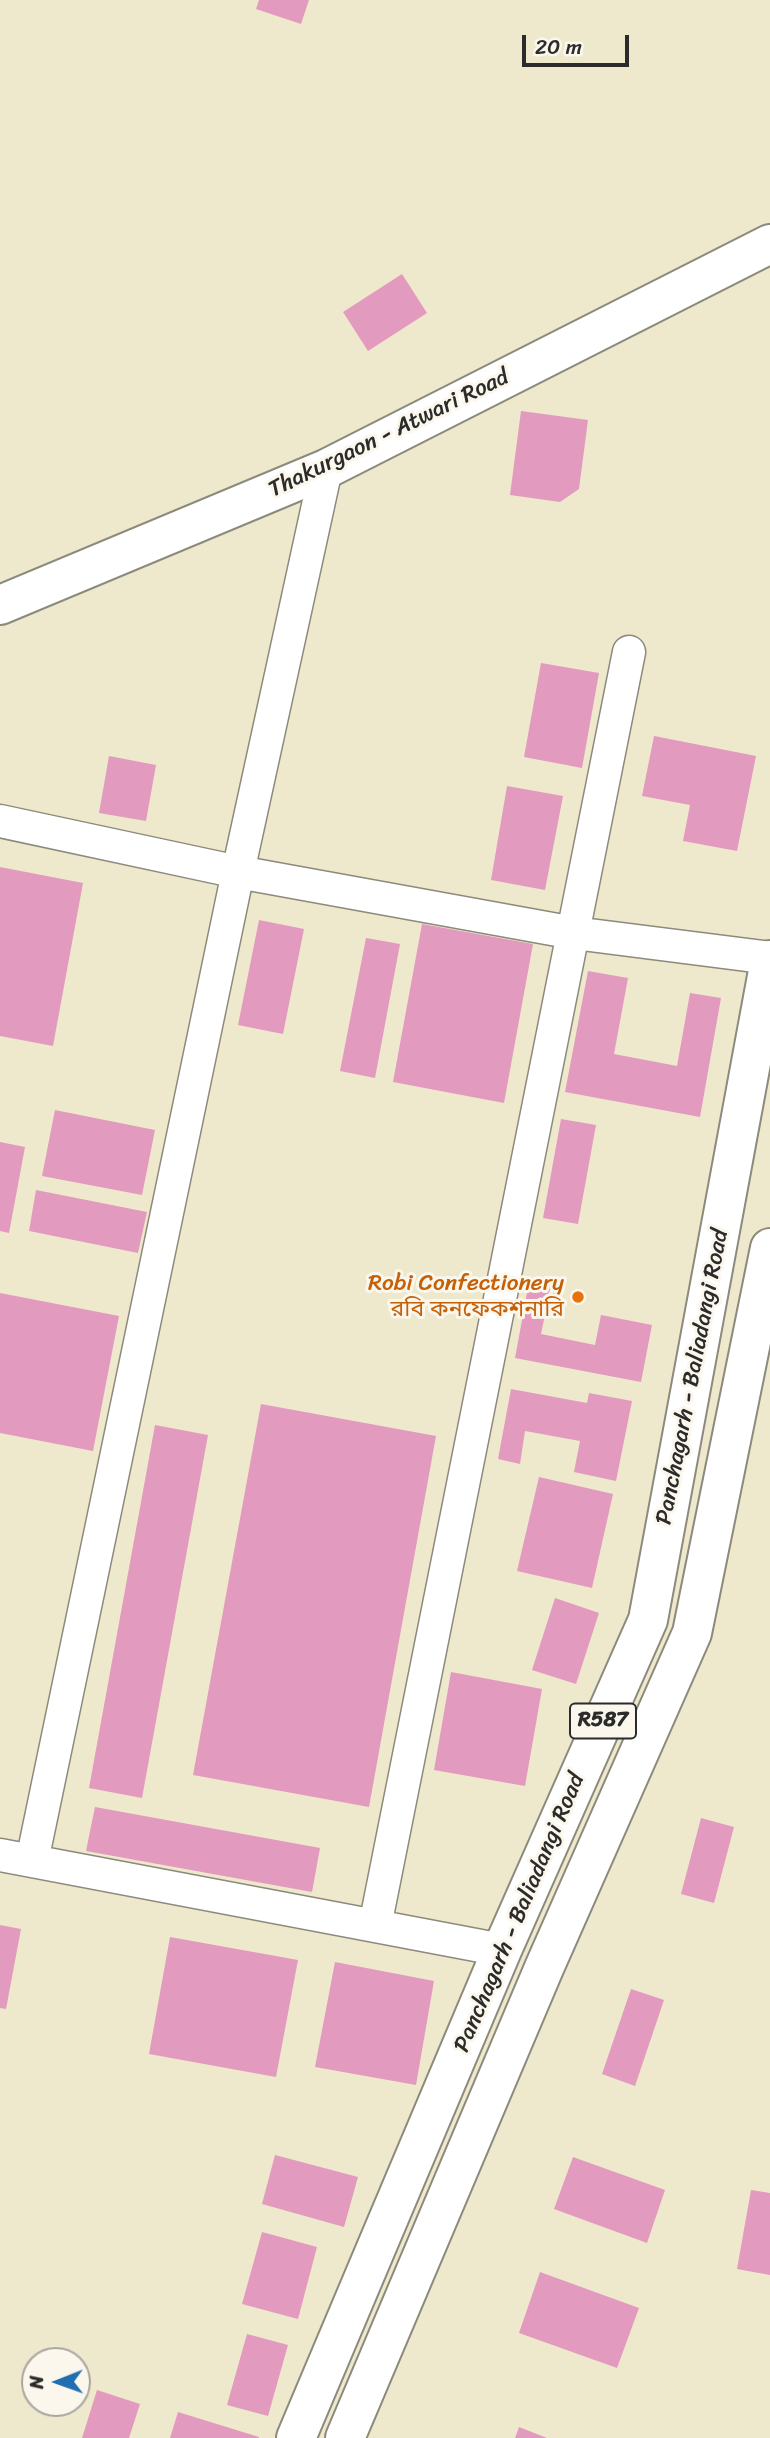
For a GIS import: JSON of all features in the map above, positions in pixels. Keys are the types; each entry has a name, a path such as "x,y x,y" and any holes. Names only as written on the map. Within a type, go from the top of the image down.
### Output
{"main road":[{"name":"Thakurgaon - Atwari Road","path":"0,605 326,469 770,244"},
{"name":"Panchagarh - Baliadangi Road","path":"296,2438 502,1950 648,1620 770,959"},
{"name":"Panchagarh - Baliadangi Road","path":"345,2438 544,1968 692,1633 770,1248"}],"street":[{"path":"32,1861 238,872 326,469"},
{"path":"374,1926 575,933 629,652"},
{"path":"0,821 238,872 575,933 770,959"},
{"path":"0,1854 502,1950"}],"building":[{"path":"259,0 309,0 301,24 256,9"},
{"path":"402,274 427,313 368,351 343,312"},
{"path":"521,411 588,420 579,489 560,502 510,495"},
{"path":"541,663 599,673 582,768 524,757"},
{"path":"654,736 756,756 737,851 683,841 690,805 642,796"},
{"path":"109,756 156,765 146,821 99,813"},
{"path":"507,786 563,796 545,890 491,880"},
{"path":"0,867 83,883 53,1046 0,1036"},
{"path":"259,920 304,929 283,1034 238,1025"},
{"path":"422,924 533,944 504,1103 393,1082"},
{"path":"366,938 400,944 375,1078 340,1071"},
{"path":"588,971 628,978 614,1054 677,1066 690,993 721,998 700,1117 565,1092"},
{"path":"55,1110 155,1130 142,1195 42,1176"},
{"path":"561,1119 596,1125 578,1224 543,1218"},
{"path":"0,1142 25,1147 9,1233 0,1231"},
{"path":"36,1190 147,1212 138,1253 29,1231"},
{"path":"529,1282 551,1286 541,1334 595,1345 601,1315 652,1325 641,1382 515,1358"},
{"path":"0,1293 119,1316 93,1451 0,1433"},
{"path":"511,1389 587,1403 589,1393 632,1401 616,1481 574,1472 580,1441 525,1431 520,1464 498,1459"},
{"path":"261,1404 436,1436 369,1807 193,1775"},
{"path":"155,1425 208,1435 142,1798 89,1788"},
{"path":"539,1477 613,1494 592,1588 517,1571"},
{"path":"555,1598 599,1613 576,1684 532,1670"},
{"path":"451,1672 542,1689 525,1786 434,1770"},
{"path":"95,1807 320,1848 312,1892 86,1851"},
{"path":"701,1818 734,1827 714,1903 681,1894"},
{"path":"0,1925 21,1929 6,2009 0,2008"},
{"path":"170,1937 298,1960 276,2077 149,2054"},
{"path":"335,1962 434,1981 416,2085 315,2067"},
{"path":"631,1989 664,2000 635,2086 602,2074"},
{"path":"275,2155 358,2177 344,2227 262,2204"},
{"path":"573,2157 665,2190 647,2243 554,2209"},
{"path":"751,2190 770,2193 770,2275 737,2269"},
{"path":"262,2232 317,2247 298,2319 242,2304"},
{"path":"540,2272 639,2308 617,2368 519,2333"},
{"path":"247,2334 288,2345 268,2416 227,2405"},
{"path":"97,2390 140,2404 129,2438 82,2438 89,2417 91,2417"},
{"path":"178,2412 259,2437 259,2438 170,2438"},
{"path":"519,2427 547,2438 515,2438"}],"place":[{"name":"Robi Confectionery রবি কনফেকশনারি","path":"578,1297"}]}
